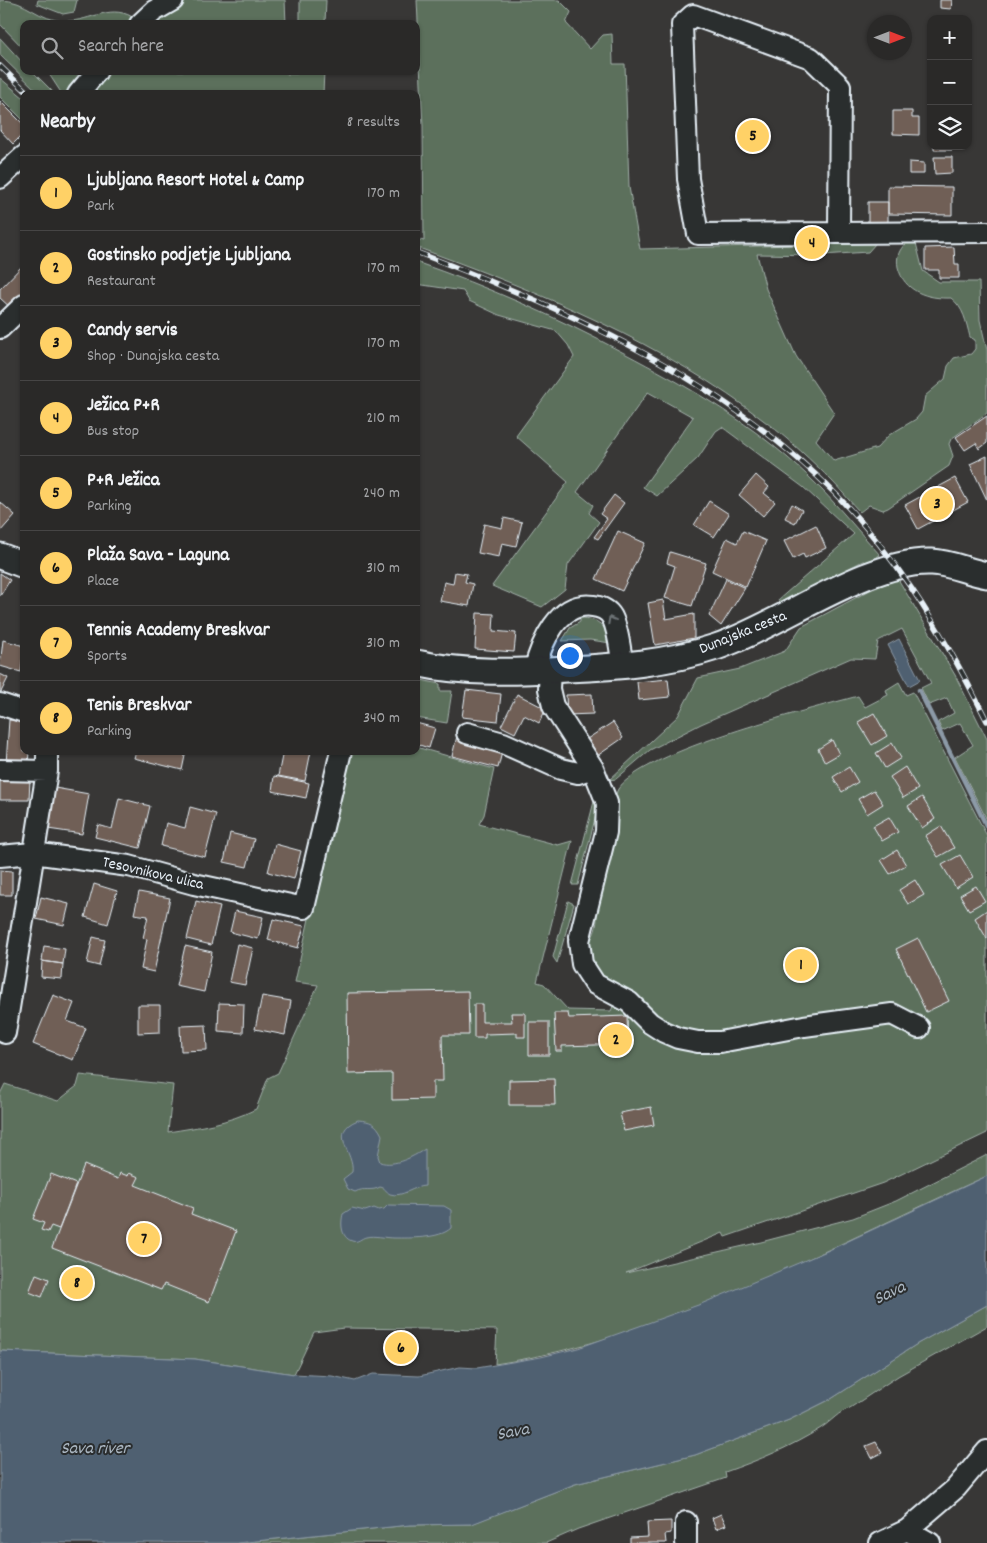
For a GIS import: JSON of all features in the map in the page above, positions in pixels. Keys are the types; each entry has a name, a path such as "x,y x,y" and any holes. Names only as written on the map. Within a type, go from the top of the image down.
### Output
{"main road":[{"path":"0,556 20,564"},
{"name":"Dunajska cesta","path":"420,664 469,670 542,671 623,666 661,661 715,647 763,627 846,586 896,567 932,562 978,574 987,590"}],"street":[{"path":"144,20 154,11 173,0"},
{"path":"839,231 840,86 811,58 693,15 682,26 688,179 698,234 839,231 869,234 987,232"},
{"path":"81,90 94,75"},
{"path":"0,178 20,160"},
{"path":"0,328 20,309"},
{"path":"623,666 611,616 603,608 585,605 574,607 560,618 540,648 542,671 549,682 553,706 593,768 604,791 608,816 578,949 582,964 589,976 603,990 630,1002 650,1023 664,1032 678,1038 698,1042 720,1042 804,1026 892,1014 919,1028"},
{"path":"0,704 20,711"},
{"path":"467,733 503,743 561,769 578,773 593,768"},
{"name":"Tesovnikova ulica","path":"0,856 33,853 130,866 194,884 304,908 340,755"},
{"path":"0,770 47,761 5,1033"},
{"path":"880,1543 907,1530 956,1488 987,1451"},
{"path":"686,1522 686,1543"},
{"path":"907,1530 930,1543"}],"green space":[{"path":"0,0 18,3 47,18 56,20 20,20 20,45 0,24"},
{"path":"38,0 77,0 74,12 63,14 37,4"},
{"path":"186,0 285,0 286,20 156,20"},
{"path":"300,0 326,0 325,20 300,20"},
{"path":"417,0 559,0 571,12 566,23 590,49 603,35 612,34 613,64 625,64 629,187 640,249 876,243 868,252 823,255 757,254 766,289 796,356 834,413 816,440 834,461 877,448 889,435 916,419 922,412 925,396 945,379 948,366 954,358 971,354 975,349 975,340 970,337 964,316 959,306 951,298 934,297 918,292 911,288 901,276 897,260 900,251 906,243 916,243 923,271 939,282 979,282 980,320 987,350 987,413 951,439 949,444 953,456 949,466 888,508 883,510 869,505 860,512 809,458 784,436 727,394 686,368 643,344 554,301 420,248 420,240 424,241 423,126 420,20 418,20"},
{"path":"110,12 128,15 137,20 75,20"},
{"path":"0,38 20,60 20,74 0,55"},
{"path":"21,75 36,75 51,90 36,90"},
{"path":"50,75 87,75 73,90 59,90"},
{"path":"101,75 324,75 323,90 90,90"},
{"path":"0,78 20,95 20,117 0,97"},
{"path":"420,264 496,292 548,315 647,365 713,403 775,447 806,474 880,555 867,562 863,561 780,603 778,600 854,534 803,487 722,427 716,431 698,458 657,496 643,487 693,417 648,392 577,492 593,505 589,513 599,522 568,565 565,589 542,607 492,586 568,482 516,436 574,357 568,345 556,331 499,315 469,301 463,291 420,285"},
{"path":"898,579 955,675 987,739 987,820 955,757 973,745 960,723 942,731 938,722 954,713 947,698 929,705 921,688 931,683 902,629 878,641 875,659 851,658 701,724 650,750 616,779 609,780 678,716 698,678 740,669 785,651 801,627 874,588"},
{"path":"580,618 587,618 601,624 607,632 611,643 590,640 562,641 570,628 580,622"},
{"path":"420,680 440,684 440,691 452,691 447,723 420,719"},
{"path":"899,682 906,695 913,692 987,836 987,1133 883,1183 725,1237 723,1233 626,1273 761,1242 853,1218 896,1201 987,1155 987,1176 808,1259 685,1312 622,1334 559,1351 495,1364 497,1330 344,1328 314,1332 294,1374 195,1359 0,1351 0,1094 5,1084 58,1101 77,1086 80,1075 173,1085 168,1132 224,1121 256,1109 268,1078 278,1073 318,985 295,982 345,755 420,755 420,748 494,769 484,815 479,824 558,845 572,841 537,982 544,984 568,1010 611,1011 617,997 593,965 587,943 595,930 596,904 618,815 616,795 618,789 634,774 660,760 693,746 767,721 858,696 865,707 888,695 886,690"},
{"path":"596,794 599,803 578,885 572,885"},
{"path":"568,901 574,904 557,963 553,957"},
{"path":"987,1305 987,1326 898,1376 842,1412 821,1428 798,1441 762,1458 725,1472 726,1478 578,1529 546,1543 237,1543 410,1525 471,1524 575,1484 695,1455 789,1420 831,1399 917,1344"}],"water":[{"path":"899,639 920,680 909,686 888,645"},
{"path":"358,1120 373,1123 382,1135 378,1156 380,1162 397,1162 425,1149 425,1186 394,1195 380,1187 355,1192 348,1189 343,1179 352,1172 352,1165 343,1137 344,1131 349,1125"},
{"name":"Sava river","path":"987,1176 987,1305 917,1344 831,1399 789,1420 695,1455 575,1484 472,1524 410,1525 237,1543 0,1543 0,1351 195,1359 294,1374 332,1376 355,1381 373,1374 419,1376 460,1367 477,1368 541,1357 578,1348 701,1304 827,1251"},
{"path":"388,1205 444,1206 451,1210 451,1228 440,1234 424,1237 394,1238 369,1236 358,1241 352,1241 345,1236 342,1225 343,1214 352,1208 365,1211 374,1208 379,1210 384,1209"}],"building":[{"path":"940,0 952,0 951,9 940,8"},
{"path":"0,101 20,121 20,137 13,144 0,130"},
{"path":"893,111 912,111 912,118 919,118 919,135 893,134"},
{"path":"934,157 952,157 952,173 935,174"},
{"path":"909,162 924,163 924,174 909,174"},
{"path":"888,186 952,187 952,215 888,214"},
{"path":"868,202 888,202 888,225 868,225"},
{"path":"954,247 955,264 959,264 959,278 939,278 939,270 925,270 925,248"},
{"path":"20,268 20,303 13,310 0,298 0,289"},
{"path":"987,416 987,443 979,449 976,443 965,450 956,437"},
{"path":"987,456 987,500 970,464"},
{"path":"756,475 769,487 764,493 775,502 763,516 739,495"},
{"path":"955,478 968,502 918,529 905,505"},
{"path":"614,495 624,503 598,539 594,537 607,519 600,514"},
{"path":"709,501 729,514 714,537 694,525"},
{"path":"0,502 15,515 0,532"},
{"path":"792,504 802,510 795,523 785,518"},
{"path":"504,518 522,522 516,546 502,543 499,557 478,553 484,524 502,528"},
{"path":"816,525 826,548 805,558 803,554 793,559 784,541"},
{"path":"618,531 645,543 622,591 596,579"},
{"path":"743,531 766,541 746,587 712,571 727,538 737,543"},
{"path":"670,552 706,563 692,606 665,598 675,566 667,563"},
{"path":"455,572 467,574 465,582 473,584 469,606 440,601 444,582 453,584"},
{"path":"0,573 10,580 0,596"},
{"path":"726,579 745,588 721,626 709,616"},
{"path":"663,600 666,619 694,614 694,638 655,645 648,603"},
{"path":"477,613 494,614 493,631 516,633 514,652 475,649"},
{"path":"3,640 20,645 20,672 0,666"},
{"path":"0,674 8,678 1,692 0,691"},
{"path":"668,679 670,697 639,700 637,682"},
{"path":"466,690 501,694 498,721 462,717"},
{"path":"517,694 546,709 539,723 524,715 515,733 501,726"},
{"path":"592,694 593,714 567,715 566,695"},
{"path":"874,713 887,736 872,745 858,722"},
{"path":"9,720 20,721 20,755 29,755 28,766 6,764"},
{"path":"613,722 623,738 597,756 587,739"},
{"path":"420,724 435,728 429,748 420,745"},
{"path":"457,736 503,748 498,768 452,756"},
{"path":"832,740 839,754 825,762 818,749"},
{"path":"892,743 901,758 885,768 876,753"},
{"path":"135,755 185,755 182,770 134,758"},
{"path":"282,755 310,755 305,781 278,776"},
{"path":"849,767 858,782 842,792 833,777"},
{"path":"905,767 918,789 903,798 890,777"},
{"path":"274,776 309,783 306,798 272,791"},
{"path":"0,778 30,779 29,800 0,800"},
{"path":"55,788 89,794 82,834 48,829"},
{"path":"874,790 883,804 867,814 858,799"},
{"path":"922,797 935,819 922,828 908,806"},
{"path":"119,798 150,806 140,848 95,837 98,825 112,829"},
{"path":"190,807 216,814 205,857 161,846 166,823 185,828"},
{"path":"889,817 898,832 882,841 873,826"},
{"path":"941,826 954,848 938,857 925,836"},
{"path":"230,833 254,839 247,867 224,862"},
{"path":"275,844 301,851 294,879 268,872"},
{"path":"897,850 906,865 890,874 881,860"},
{"path":"960,855 973,877 956,888 942,865"},
{"path":"0,870 12,871 12,895 0,895"},
{"path":"915,880 924,895 908,904 899,890"},
{"path":"94,884 117,891 108,924 85,917"},
{"path":"976,886 985,901 969,910 960,895"},
{"path":"139,892 170,898 154,972 141,969 147,939 143,938 148,916 134,914"},
{"path":"41,897 69,904 64,925 36,919"},
{"path":"196,901 220,907 211,945 187,939"},
{"path":"987,910 987,939 975,918"},
{"path":"235,911 263,917 258,939 230,932"},
{"path":"273,919 304,926 298,948 268,940"},
{"path":"93,937 105,940 99,966 87,963"},
{"path":"918,938 949,1001 926,1012 896,949"},
{"path":"237,944 253,948 245,985 229,982"},
{"path":"44,946 65,949 63,964 42,961"},
{"path":"185,946 212,952 204,992 176,986"},
{"path":"42,961 63,964 62,979 41,977"},
{"path":"468,991 469,1035 442,1035 443,1081 433,1081 433,1099 392,1100 392,1073 348,1074 347,993"},
{"path":"53,995 74,1003 67,1021 86,1028 73,1060 33,1044"},
{"path":"262,996 291,1001 285,1035 255,1029"},
{"path":"219,1003 244,1004 243,1033 218,1031"},
{"path":"474,1004 482,1004 482,1022 512,1022 511,1013 525,1013 525,1037 517,1037 517,1033 485,1034 485,1038 474,1038"},
{"path":"138,1005 160,1005 160,1032 138,1033"},
{"path":"554,1013 568,1013 569,1018 627,1016 628,1044 562,1046 562,1051 556,1051"},
{"path":"529,1022 549,1022 549,1055 529,1055"},
{"path":"206,1025 207,1050 181,1051 180,1026"},
{"path":"554,1079 555,1105 509,1105 509,1080"},
{"path":"651,1107 654,1125 624,1131 620,1113"},
{"path":"84,1165 118,1179 120,1173 128,1176 129,1173 139,1177 135,1185 193,1208 191,1214 236,1231 209,1302 164,1284 161,1290 52,1248"},
{"path":"51,1174 76,1184 59,1229 51,1226 48,1232 41,1230 44,1223 33,1219"},
{"path":"36,1274 49,1279 42,1297 29,1292"},
{"path":"876,1442 882,1453 872,1458 866,1446"},
{"path":"721,1514 726,1525 716,1529 712,1518"},
{"path":"671,1521 671,1533 665,1534 666,1543 630,1543 630,1538 648,1537 647,1522"}],"waterway":[{"path":"919,690 987,827"}],"railway":[{"path":"0,66 25,90"},
{"path":"420,254 523,295 627,344 677,372 725,403 771,437 815,474 842,500 890,559 933,622 987,721"}],"place":[{"name":"P+R Ježica","path":"753,136"},
{"name":"Ježica P+R","path":"812,243"},
{"name":"Candy servis","path":"937,504"},
{"name":"Ljubljana Resort Hotel & Camp","path":"801,965"},
{"name":"Gostinsko podjetje Ljubljana","path":"616,1040"},
{"name":"Tennis Academy Breskvar","path":"144,1239"},
{"name":"Tenis Breskvar","path":"77,1283"},
{"name":"Plaža Sava - Laguna","path":"401,1348"}],"water label":[{"name":"Sava","path":"890,1294"},
{"name":"Sava","path":"513,1433"}]}
